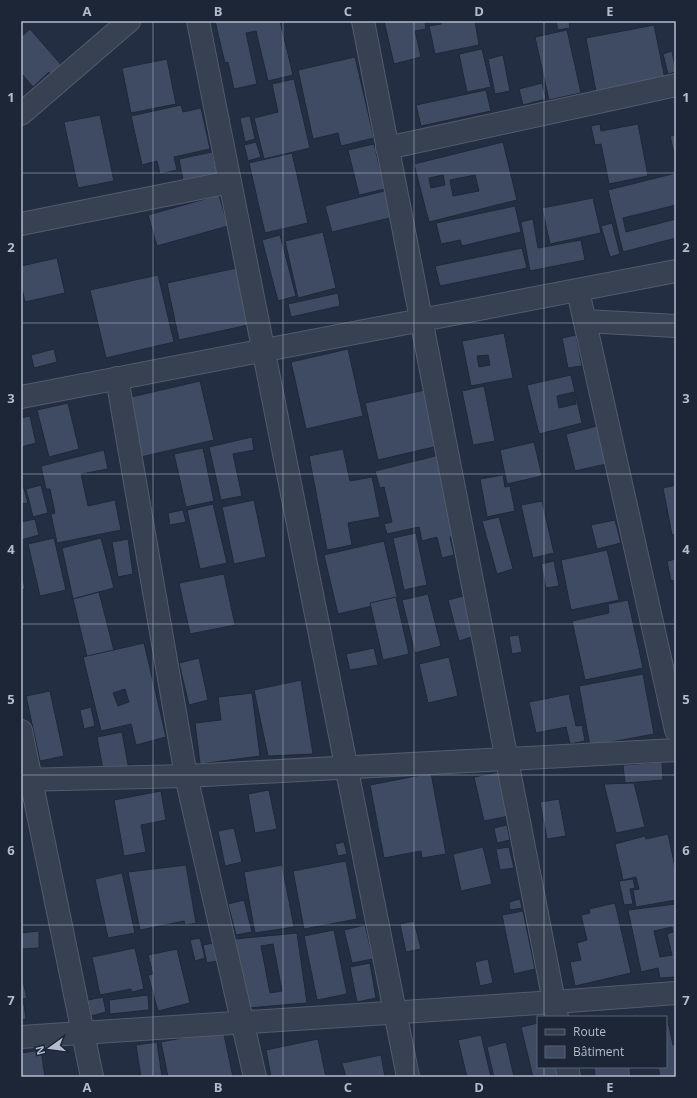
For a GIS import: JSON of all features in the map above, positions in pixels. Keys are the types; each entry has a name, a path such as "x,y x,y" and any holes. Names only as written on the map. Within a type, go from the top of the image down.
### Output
{"street":[{"path":"21,114 129,21"},
{"path":"198,21 408,1077"},
{"path":"363,21 556,1010"},
{"path":"387,148 676,85"},
{"path":"21,224 230,182"},
{"path":"21,397 676,271"},
{"path":"578,291 676,730"},
{"path":"585,321 676,326"},
{"path":"117,378 186,776 244,1022 255,1077"},
{"path":"21,730 26,779 92,1077"},
{"path":"26,779 186,776 346,766 676,750"},
{"path":"21,1037 395,1013 556,1010 676,993"}],"building":[{"path":"215,21 280,21 293,75 268,81 256,31 246,33 257,84 234,89 228,62 225,63"},
{"path":"384,21 435,21 425,23 426,29 415,31 421,57 394,64"},
{"path":"441,21 475,21 479,45 435,54 429,26 441,24"},
{"path":"556,21 569,21 570,28 558,30"},
{"path":"654,25 666,84 597,97 586,38"},
{"path":"30,29 63,67 53,76 49,72 33,87 21,73 21,37"},
{"path":"567,30 581,93 549,100 535,37"},
{"path":"482,49 491,87 467,92 459,54"},
{"path":"672,51 676,72 668,74 663,54"},
{"path":"503,55 510,91 495,94 488,59"},
{"path":"355,57 374,138 341,146 338,133 313,139 298,70"},
{"path":"167,59 176,104 131,113 122,68"},
{"path":"294,79 310,148 264,159 254,118 278,112 272,84"},
{"path":"542,83 546,99 523,105 519,89"},
{"path":"486,90 491,111 421,126 416,105"},
{"path":"181,105 183,112 201,108 210,149 174,157 177,170 160,174 157,161 142,165 131,116"},
{"path":"100,115 114,181 78,188 64,122"},
{"path":"250,116 255,139 245,142 240,118"},
{"path":"600,124 601,131 638,124 648,176 609,184 601,144 595,145 591,126"},
{"path":"676,135 676,162 670,136"},
{"path":"256,142 261,157 248,161 244,145"},
{"path":"503,142 517,200 429,222 414,164","holes":["443,175 445,185 431,188 429,178","475,175 479,191 453,196 450,180"]},
{"path":"374,144 385,189 359,195 348,150"},
{"path":"212,152 217,173 183,180 179,159"},
{"path":"292,153 308,223 265,233 249,163"},
{"path":"676,173 676,205 623,218 626,232 676,219 676,238 623,252 608,190"},
{"path":"388,190 394,217 332,232 325,206"},
{"path":"219,195 228,226 157,246 148,215"},
{"path":"593,198 601,233 550,244 542,208"},
{"path":"515,206 521,232 462,246 460,240 441,244 436,223"},
{"path":"533,219 538,248 581,240 585,260 530,271 521,222"},
{"path":"612,223 620,254 610,257 601,226"},
{"path":"323,232 336,288 298,298 285,241"},
{"path":"280,235 296,296 278,301 262,240"},
{"path":"522,248 527,268 440,286 435,266"},
{"path":"57,258 65,293 25,302 21,284 21,266"},
{"path":"241,267 253,324 179,340 167,283"},
{"path":"158,275 174,342 106,358 90,290"},
{"path":"338,293 340,306 291,317 288,304"},
{"path":"504,333 513,378 471,386 462,341","holes":["488,355 490,365 479,367 477,356"]},
{"path":"576,335 582,366 568,368 562,338"},
{"path":"54,349 57,362 34,368 31,355"},
{"path":"348,349 363,416 306,429 291,362"},
{"path":"571,375 582,423 539,434 527,385","holes":["574,392 576,404 559,408 557,396"]},
{"path":"200,381 214,440 141,457 127,398"},
{"path":"484,386 495,441 473,445 462,391"},
{"path":"425,390 438,446 378,460 365,403"},
{"path":"68,403 79,449 49,457 37,410"},
{"path":"30,416 36,443 21,447 21,418"},
{"path":"597,426 606,464 575,471 566,434"},
{"path":"252,437 254,450 233,454 242,496 221,500 209,447"},
{"path":"534,442 542,476 507,484 500,450"},
{"path":"203,448 214,501 186,507 174,454"},
{"path":"343,449 350,481 372,477 380,517 348,523 352,545 327,550 309,456"},
{"path":"104,450 108,469 81,474 88,506 115,500 121,530 57,543 51,514 55,513 50,489 46,489 41,466"},
{"path":"443,454 461,534 450,537 454,555 442,558 437,537 422,541 419,527 387,534 384,524 392,522 384,487 380,488 375,471"},
{"path":"503,475 505,487 510,486 515,511 487,517 480,479"},
{"path":"21,485 23,485 28,503 21,504"},
{"path":"41,485 48,513 33,517 26,489"},
{"path":"676,485 676,534 672,535 663,488"},
{"path":"254,500 266,557 234,564 222,507"},
{"path":"542,501 554,553 533,558 521,505"},
{"path":"213,504 227,563 200,569 187,510"},
{"path":"183,510 186,522 170,525 168,513"},
{"path":"499,517 513,569 497,574 482,521"},
{"path":"35,519 39,535 21,540 21,522"},
{"path":"615,520 621,543 597,549 591,525"},
{"path":"416,533 427,585 404,590 393,538"},
{"path":"54,538 66,590 40,596 28,544"},
{"path":"101,538 114,588 73,599 62,548"},
{"path":"128,539 133,574 118,577 112,542"},
{"path":"384,541 398,600 338,614 324,555"},
{"path":"607,550 619,600 571,610 561,560"},
{"path":"676,559 676,580 671,581 667,561"},
{"path":"554,561 559,586 546,588 541,564"},
{"path":"21,569 25,589 21,590"},
{"path":"224,574 235,625 190,634 179,583"},
{"path":"99,592 115,655 88,661 73,599"},
{"path":"428,594 441,646 415,653 402,600"},
{"path":"467,595 478,635 459,641 448,600"},
{"path":"396,597 409,654 383,660 370,603"},
{"path":"628,600 643,668 585,680 572,621 609,613 608,604"},
{"path":"519,635 522,652 512,654 509,636"},
{"path":"144,643 166,737 136,745 131,724 101,731 83,657","holes":["125,689 129,702 118,706 113,693"]},
{"path":"374,648 378,665 350,670 346,654"},
{"path":"449,657 458,696 428,703 419,664"},
{"path":"199,658 208,700 189,705 179,663"},
{"path":"643,674 654,734 590,746 579,686"},
{"path":"301,680 313,754 268,756 254,690"},
{"path":"50,691 64,756 40,761 26,696"},
{"path":"252,693 260,756 200,764 195,723 221,720 218,697"},
{"path":"569,694 576,726 582,725 585,741 570,744 566,727 536,733 529,702"},
{"path":"91,707 95,726 84,729 80,710"},
{"path":"122,732 129,770 104,775 97,737"},
{"path":"662,762 663,780 625,783 623,765"},
{"path":"499,772 509,816 484,821 474,777"},
{"path":"431,773 446,854 422,858 421,851 384,858 370,785"},
{"path":"634,783 645,827 616,833 604,784"},
{"path":"269,790 277,829 255,833 248,794"},
{"path":"161,791 166,820 141,825 146,852 124,856 114,800"},
{"path":"559,799 566,836 547,839 540,802"},
{"path":"507,825 510,840 497,843 494,828"},
{"path":"234,828 242,862 225,866 218,831"},
{"path":"668,834 676,872 676,900 636,907 633,890 639,889 636,877 623,880 615,844 645,836 646,839"},
{"path":"344,842 347,854 338,856 335,844"},
{"path":"483,847 492,884 461,891 453,854"},
{"path":"509,847 514,868 500,870 496,849"},
{"path":"346,861 357,919 304,929 293,871"},
{"path":"186,865 196,923 185,925 184,921 140,930 128,872"},
{"path":"282,865 294,927 255,933 244,872"},
{"path":"122,873 135,933 108,938 95,879"},
{"path":"633,879 635,888 630,889 633,904 624,905 619,881"},
{"path":"520,899 522,908 510,910 509,902"},
{"path":"244,900 252,932 236,935 228,904"},
{"path":"615,903 631,973 575,986 570,962 581,960 577,943 587,940 581,915 590,913 589,909"},
{"path":"676,904 676,977 660,978 658,968 641,972 628,910","holes":["672,927 673,932 667,934 672,955 660,957 654,931"]},
{"path":"523,911 535,969 514,974 502,915"},
{"path":"414,921 421,949 406,952 400,924"},
{"path":"365,925 373,959 352,963 344,930"},
{"path":"334,930 347,994 317,1000 304,936"},
{"path":"39,931 39,948 21,949 21,933"},
{"path":"297,933 307,1003 248,1008 235,939","holes":["273,944 282,991 270,993 261,946"]},
{"path":"200,938 205,958 195,961 190,940"},
{"path":"213,943 217,961 207,963 203,945"},
{"path":"135,948 144,989 132,992 131,989 100,995 92,957"},
{"path":"177,949 190,1003 158,1011 148,975 153,974 148,955"},
{"path":"488,959 493,983 480,986 475,962"},
{"path":"370,963 376,998 357,1002 350,967"},
{"path":"21,973 27,998 21,999"},
{"path":"148,995 149,1010 110,1014 109,1000"},
{"path":"103,997 106,1012 91,1016 88,1000"},
{"path":"21,1004 24,1004 26,1019 21,1020"},
{"path":"667,1017 673,1045 676,1045 676,1077 660,1077 658,1068 667,1068"},
{"path":"537,1023 537,1068 557,1068 560,1077 533,1077 521,1027"},
{"path":"223,1030 233,1077 168,1077 161,1042"},
{"path":"481,1035 491,1077 467,1077 458,1040"},
{"path":"318,1039 326,1077 271,1077 266,1050"},
{"path":"157,1042 162,1077 141,1077 136,1045"},
{"path":"506,1042 514,1077 494,1077 487,1047"},
{"path":"41,1050 45,1077 21,1077 21,1053"},
{"path":"381,1055 385,1077 346,1077 342,1063"},
{"path":"594,1068 630,1068 631,1077 595,1077"}]}
